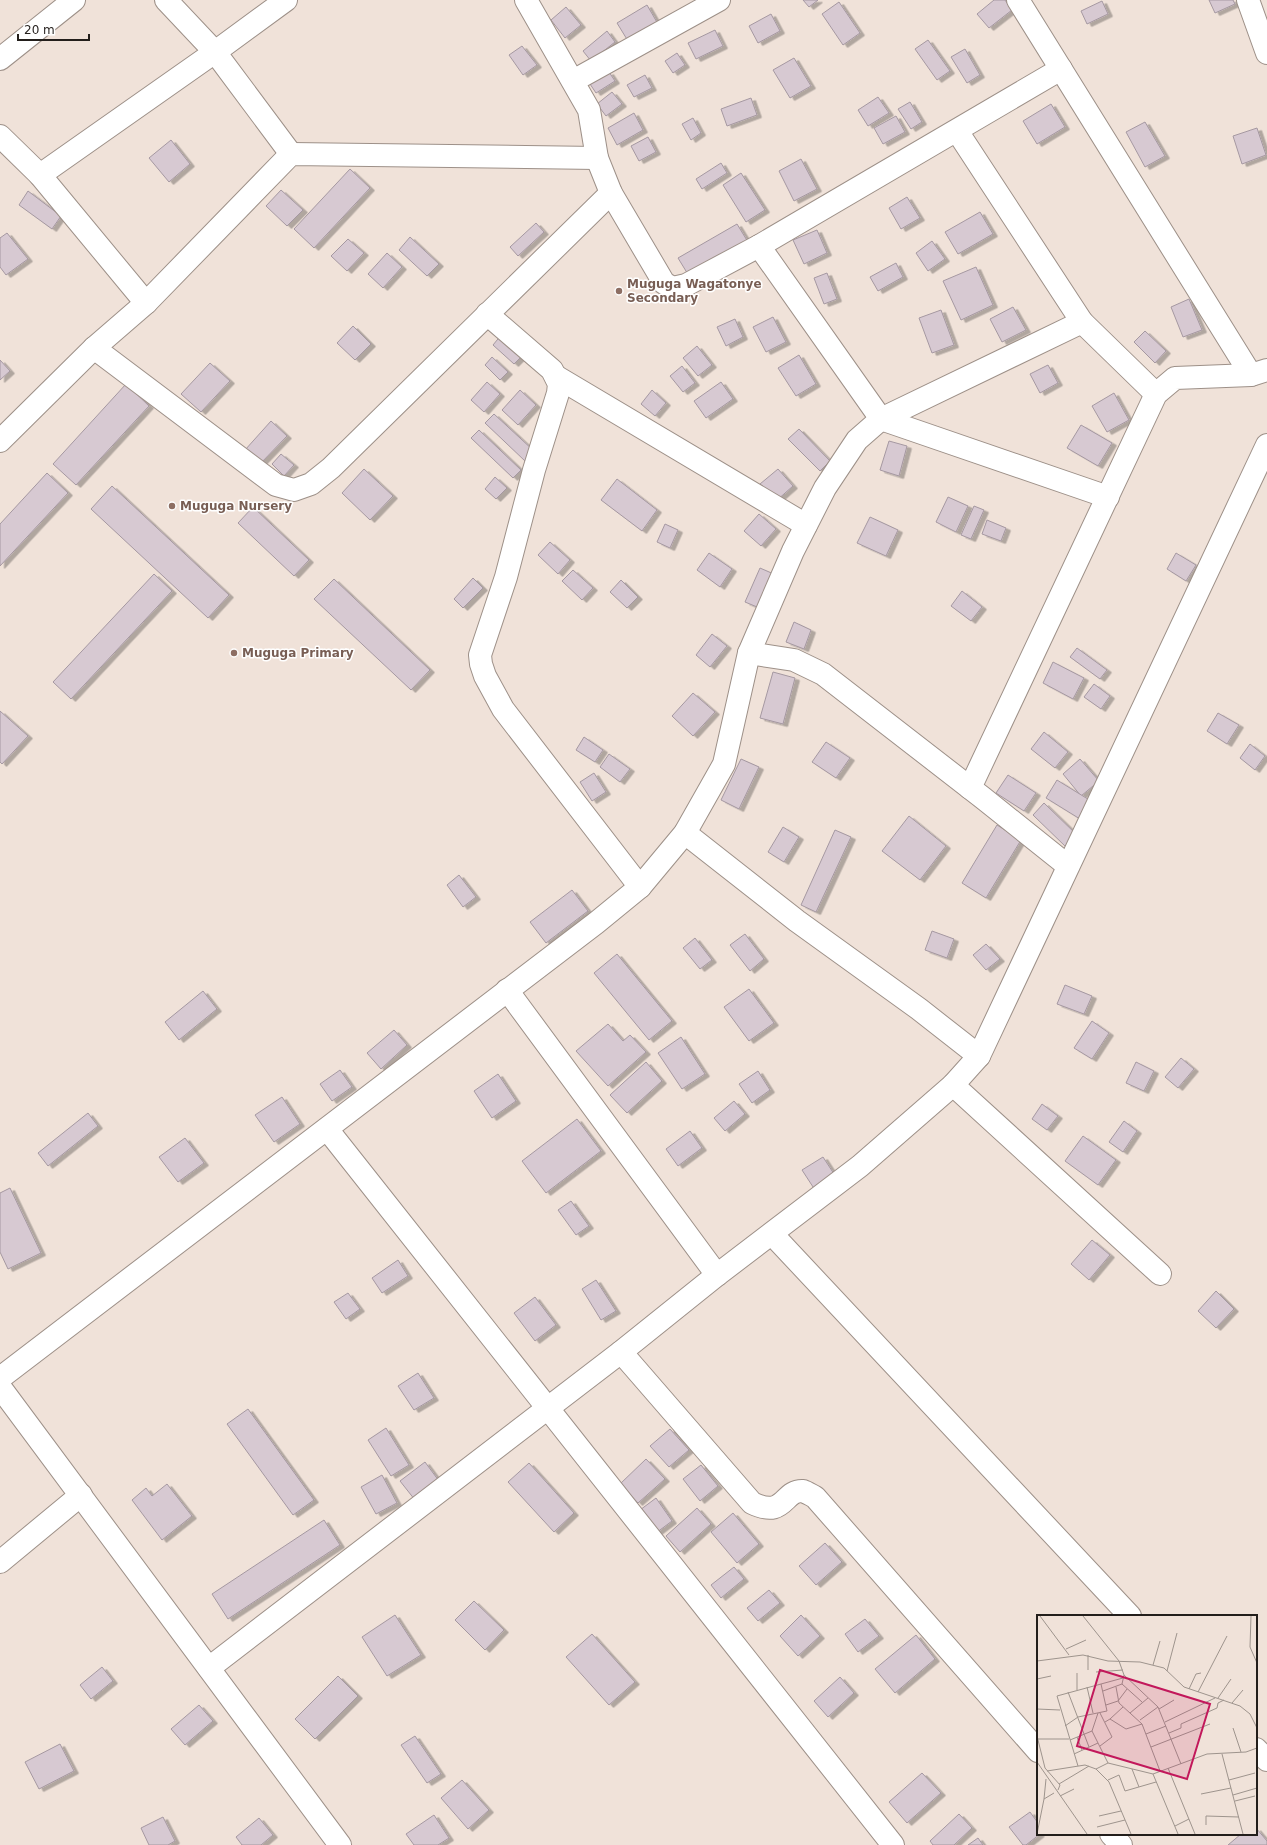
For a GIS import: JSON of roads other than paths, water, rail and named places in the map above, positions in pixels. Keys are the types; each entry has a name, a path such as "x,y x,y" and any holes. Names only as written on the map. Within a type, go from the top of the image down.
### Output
{"street":[{"path":"0,59 74,0"},
{"path":"166,0 216,52 291,154"},
{"path":"40,175 216,52 286,0"},
{"path":"526,0 589,110 597,158 611,193 664,283 673,288 686,285 759,246 1061,69"},
{"path":"573,81 719,0"},
{"path":"970,788 1156,394 1175,378 1259,372 1061,69 1018,0"},
{"path":"1248,0 1267,53"},
{"path":"957,131 1082,322 1156,394"},
{"path":"0,136 40,175 146,303"},
{"path":"0,441 94,348 146,303 291,154 597,158"},
{"path":"94,348 276,485 294,490 311,484 331,468 611,193"},
{"path":"759,246 881,419 1108,496"},
{"path":"487,314 552,370 557,377 559,384 558,393 534,470 506,577 480,654 481,664 503,709 640,887"},
{"path":"0,1378 596,923 640,887 685,833 724,764 749,653 806,525 825,488 857,440 881,419 1082,322"},
{"path":"557,377 806,525"},
{"path":"209,1668 621,1352 717,1275 860,1166 953,1085 979,1056 1267,445"},
{"path":"749,653 794,660 823,674 1068,866"},
{"path":"685,833 798,921 919,1009 979,1056"},
{"path":"508,990 717,1275"},
{"path":"953,1085 1160,1274"},
{"path":"327,1129 892,1845"},
{"path":"772,1234 1129,1615"},
{"path":"621,1352 752,1502 764,1509 776,1507 795,1493 803,1491 815,1496 1037,1750"},
{"path":"0,1387 340,1845"},
{"path":"0,1562 81,1495"},
{"path":"1257,1750 1267,1760"},
{"path":"1113,1835 1121,1845"}],"place":[{"name":"Muguga Wagatonye Secondary","path":"619,291"},
{"name":"Muguga Nursery","path":"172,506"},
{"name":"Muguga Primary","path":"234,653"}]}
